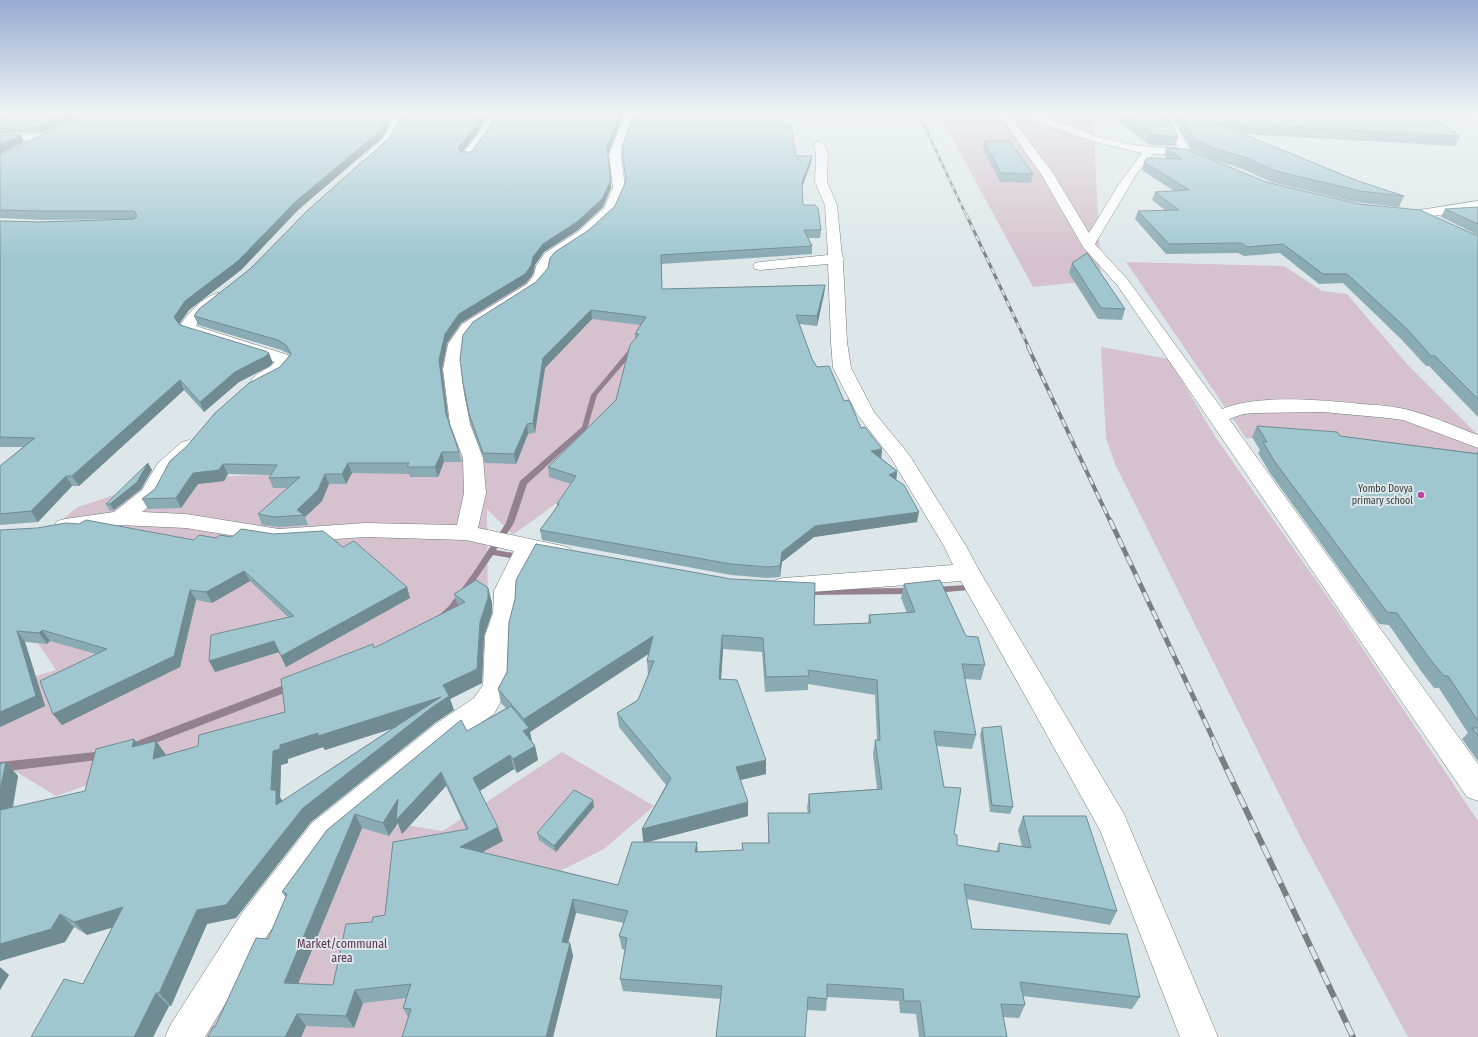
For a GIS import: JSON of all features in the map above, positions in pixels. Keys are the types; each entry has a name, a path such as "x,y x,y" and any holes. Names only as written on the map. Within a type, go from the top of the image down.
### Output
{"street":[{"path":"354,170 365,160"},
{"path":"466,533 475,493 473,458 460,424 455,393 452,369 456,344 468,327 532,287 541,276 544,266 550,256 584,234 610,210 619,188 616,160"},
{"path":"821,160 820,173 824,191 831,205 837,259 839,342 842,368 866,414 900,456 955,546 968,572 1113,824 1199,1037"},
{"path":"1038,160 1047,173 1088,244 1123,283 1478,788"},
{"path":"1088,244 1100,229 1132,171 1142,160"},
{"path":"1203,160 1219,167"},
{"path":"1406,212 1420,214 1478,205"},
{"path":"1420,214 1436,223"},
{"path":"760,266 837,259"},
{"path":"232,287 196,314 187,327 191,330 282,359 284,363 278,371 246,387"},
{"path":"1218,417 1238,409 1254,407 1356,408 1408,416 1478,442"},
{"path":"120,518 151,494 165,467 184,451 199,434"},
{"path":"44,530 120,518 186,521 279,536 311,535 365,530 466,533 581,557"},
{"path":"184,1037 254,925 323,833 447,731 484,706 496,686 498,636 505,612 506,591 528,547"},
{"path":"767,587 812,585 915,575 968,572"}],"green space":[{"path":"964,160 1095,160 1101,280 1033,287"},
{"path":"1126,262 1284,266 1322,291 1347,294 1407,364 1478,435 1478,456 1246,438"},
{"path":"492,271 655,292 680,344 558,502 513,535 487,509 488,622 272,721 56,796 0,762 0,687 56,670 0,587 0,569 78,507 165,478 260,475 376,432"},
{"path":"1101,347 1169,359 1216,438 1339,613 1478,821 1478,1037 1408,1037 1302,840 1115,464 1106,438"},
{"name":"Market/communal area","path":"562,752 654,806 604,849 534,884 405,1037 177,1037 353,817 443,831"}],"building":[{"path":"0,160 345,160 295,202 238,261 185,301 174,317 180,325 269,353 235,372 200,402 180,380 72,476 66,476 31,511 0,514 0,466 35,438 0,437 0,221 39,222 134,219 137,216 134,211 0,210"},
{"path":"364,160 609,160 611,180 602,199 577,222 543,244 533,257 531,266 525,274 459,314 445,334 439,360 446,414 459,452 442,452 435,467 407,467 409,463 348,463 342,474 325,474 318,490 297,510 304,515 274,517 258,514 300,477 269,478 277,465 223,464 219,470 193,473 176,498 142,499 155,489 170,461 187,446 215,413 249,383 280,367 291,354 286,345 278,340 194,316 199,309 250,269 308,210"},
{"path":"624,160 810,160 802,182 803,205 815,205 818,208 821,230 804,230 812,246 661,255 662,289 825,285 817,316 796,315 812,359 817,367 829,366 844,401 849,400 861,428 865,427 882,449 871,451 897,471 889,475 904,485 919,512 815,526 782,552 780,566 767,567 731,564 540,530 559,504 557,504 576,476 548,467 616,400 630,345 639,334 635,334 646,317 591,310 543,358 533,423 527,424 514,454 483,453 469,414 463,383 460,359 463,335 473,322 536,282 548,268 550,258 555,252 589,230 615,206 626,181"},
{"path":"994,160 1023,160 1033,174 1001,173"},
{"path":"1145,160 1214,160 1266,182 1359,204 1420,210 1478,236 1478,399 1435,356 1431,356 1407,329 1347,274 1323,274 1283,244 1247,247 1242,243 1169,244 1138,211 1179,210 1155,192 1189,190 1144,162"},
{"path":"1252,160 1308,160 1358,181 1404,196 1360,191 1276,171"},
{"path":"1478,207 1478,224 1445,209"},
{"path":"1087,253 1125,309 1101,308 1072,263"},
{"path":"1257,426 1337,432 1340,436 1478,454 1478,721 1448,676 1444,676 1430,659 1397,613 1387,612 1275,462 1263,442 1267,442"},
{"path":"148,463 137,482 110,504 106,504"},
{"path":"86,520 194,540 199,535 216,538 220,535 232,537 241,529 274,534 323,531 343,547 354,541 407,587 281,656 274,641 209,661 211,635 294,616 244,571 206,592 190,590 174,656 53,714 40,681 107,649 42,630 39,633 17,631 36,696 0,712 0,530 37,528 66,523 79,524"},
{"path":"536,544 731,579 815,583 814,625 871,623 869,615 915,612 904,584 940,580 966,636 978,637 985,665 962,664 976,735 934,731 944,787 961,788 954,834 957,835 957,845 999,852 999,843 1031,848 1023,816 1086,816 1117,911 964,884 972,929 1127,934 1140,997 1020,982 1025,1005 1001,1004 1007,1037 925,1037 920,1001 904,1001 903,989 827,984 827,999 808,997 805,1037 716,1037 722,986 620,979 627,938 619,936 628,911 573,899 562,942 570,943 546,1037 402,1037 411,1009 403,1008 411,984 355,990 346,1016 297,1014 285,1037 208,1037 213,1027 215,1027 256,938 268,939 287,894 282,892 327,830 461,720 467,731 511,706 529,728 523,731 535,746 513,759 510,755 473,778 498,827 460,847 618,885 632,842 697,842 695,852 743,850 742,843 769,843 768,813 810,813 809,794 882,789 875,740 880,740 877,680 808,670 809,676 766,677 763,638 722,635 719,679 737,680 766,760 736,767 748,802 642,829 671,778 617,713 638,700 654,661 647,661 653,636 524,719 498,689 507,672 509,622 515,599 516,580","holes":["441,772 468,829 393,842 385,915 373,917 372,922 346,924 333,985 284,983 355,814 383,823 398,799 396,820"]},
{"path":"476,580 488,588 488,598 480,622 477,669 443,685 449,696 431,708 303,808 226,905 197,910 159,993 156,993 134,1037 31,1037 64,979 83,984 123,907 74,922 60,914 51,929 0,944 0,810 85,791 96,749 134,739 132,747 156,741 153,759 198,746 199,735 285,712 281,679 373,644 374,648 465,602 454,594","holes":["441,697 276,805 276,790 271,790 273,751 280,749 280,745 318,733 318,736"]},
{"path":"1001,726 1013,807 992,805 982,728"},
{"path":"1472,728 1478,728 1478,736"},
{"path":"6,762 0,790 0,764"},
{"path":"574,790 593,800 554,846 537,833"}],"waterway":[{"path":"491,552 510,523 523,483 585,428 594,395 630,353 633,346"},
{"path":"442,617 452,608 491,552"},
{"path":"491,552 522,557"},
{"path":"935,590 966,588"},
{"path":"805,592 912,591"},
{"path":"128,749 292,686"},
{"path":"0,767 105,755"}],"railway":[{"path":"941,160 966,215"},
{"path":"966,214 1029,348"},
{"path":"1028,347 1110,521"},
{"path":"1110,520 1216,745"},
{"path":"1215,744 1353,1037"}],"place":[{"name":"Yombo Dovya primary school","path":"1421,495"}]}
